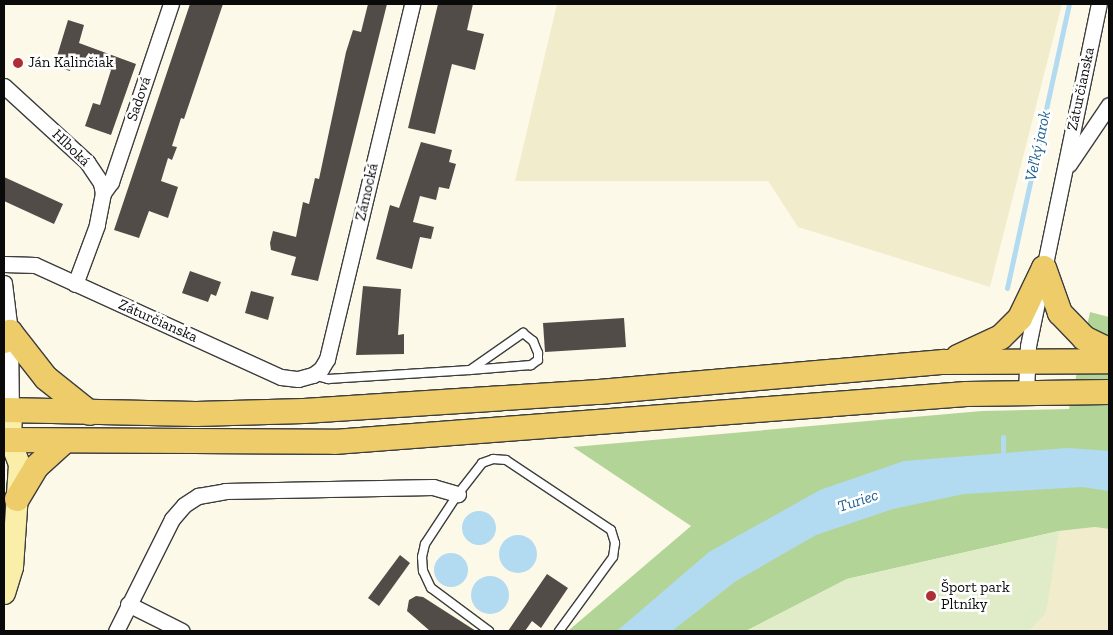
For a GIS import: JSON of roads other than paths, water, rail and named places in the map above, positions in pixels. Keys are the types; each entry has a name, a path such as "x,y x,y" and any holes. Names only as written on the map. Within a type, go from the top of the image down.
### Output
{"main road":[{"path":"1044,268 1060,313 1084,338 1109,350"},
{"path":"944,362 1002,337 1026,309 1044,268"},
{"path":"7,336 46,378 90,413"},
{"path":"8,411 90,413 304,411 599,392 944,362 1109,361"},
{"path":"6,443 334,442 561,423 1026,392 1109,392"},
{"path":"17,499 36,467 63,443"}],"street":[{"name":"Sadová","path":"103,192 111,182 171,4"},
{"name":"Zámocká","path":"313,375 321,369 327,359 412,4"},
{"name":"Záturčianska","path":"1026,392 1027,361 1044,268 1100,4"},
{"name":"Hlboká","path":"4,86 87,162 97,173 103,192"},
{"path":"1064,173 1109,105"},
{"path":"75,284 97,225 103,192"},
{"name":"Záturčianska","path":"4,264 35,265 281,377 298,379 313,375"},
{"path":"4,283 8,411 6,443 19,464 12,567 4,593"},
{"path":"116,631 172,520 184,505 210,492 432,487 458,494"},
{"path":"128,604 182,631"}],"lane":[{"path":"313,375 328,379 470,370 531,365 538,360 538,353 533,341 523,333 470,370"},
{"path":"488,631 431,588 423,571 426,544 458,494 482,463 506,460 611,530 615,543 613,557 558,631"}],"water":[{"name":"Turiec","path":"1068,448 1109,451 1109,491 1082,487 964,494 893,509 816,535 736,581 672,631 617,631 709,552 820,490 904,461"},
{"path":"479,511 486,512 491,516 495,521 495,535 491,540 486,544 479,545 472,544 467,540 463,535 462,528 463,521 467,516 472,512"},
{"path":"518,535 532,540 537,554 532,568 518,573 504,568 499,554 504,540"},
{"path":"451,553 463,558 468,570 463,582 451,587 439,582 434,570 439,558"},
{"path":"490,576 504,581 509,595 504,609 490,614 476,609 471,595 476,581"}],"waterway":[{"name":"Veľký jarok","path":"1007,288 1069,4"},
{"name":"Veľký jarok","path":"1003,437 1003,453 1007,458"}],"place":[{"name":"Ján Kalinčiak","path":"18,63"},
{"name":"Šport park Pltníky","path":"931,596"}]}
